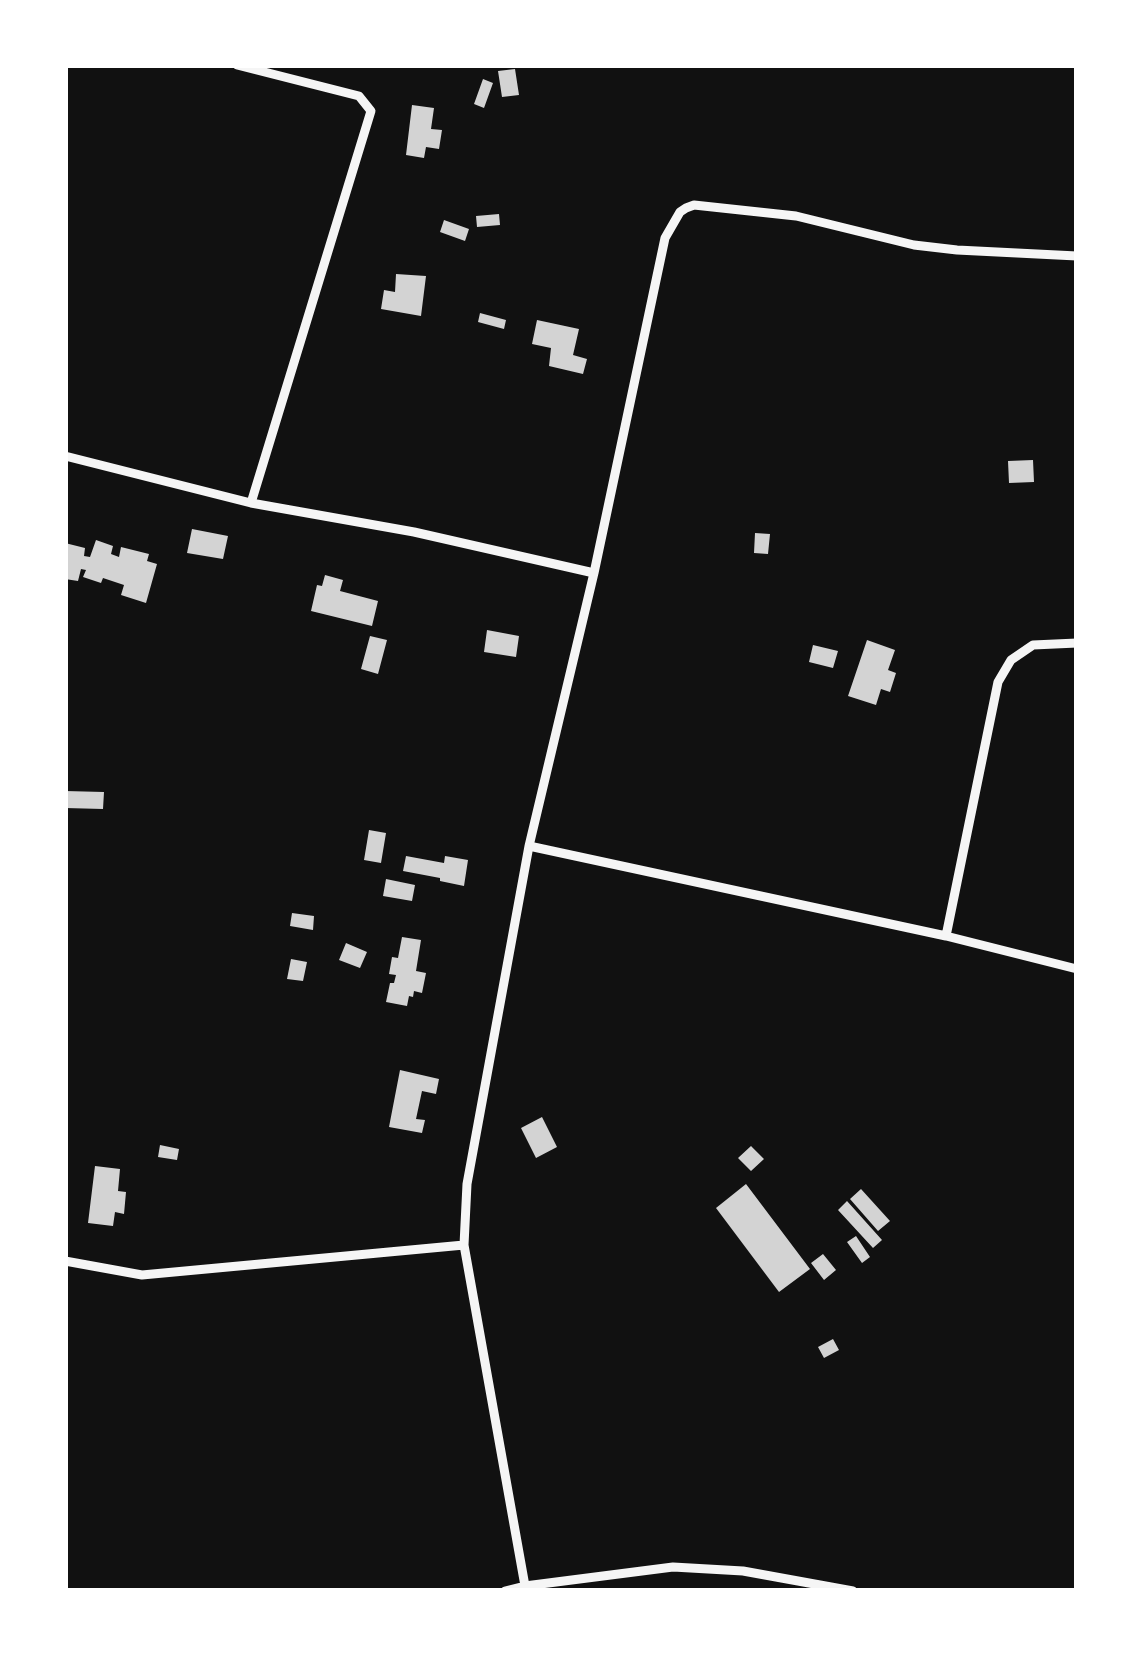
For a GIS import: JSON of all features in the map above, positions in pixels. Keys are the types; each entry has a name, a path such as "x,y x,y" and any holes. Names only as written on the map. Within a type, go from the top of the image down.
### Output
{"street":[{"path":"236,65 359,96 370,111 252,503"},
{"path":"525,1586 464,1245 466,1184 529,846 594,574 665,238 680,212 694,204 796,216 914,245 1077,256"},
{"path":"65,456 252,503 414,532 594,574"},
{"path":"946,936 998,682 1011,660 1033,645 1077,643"},
{"path":"529,846 1077,968"},
{"path":"65,1262 142,1276 464,1245"},
{"path":"505,1591 672,1567 743,1571 852,1591"}],"building":[{"path":"515,69 519,95 502,97 498,71"},
{"path":"483,79 493,83 484,108 474,104"},
{"path":"412,105 434,108 431,129 442,130 439,149 426,147 424,158 406,155"},
{"path":"499,214 500,225 477,227 476,216"},
{"path":"444,220 469,229 465,241 440,232"},
{"path":"396,274 426,276 421,316 381,309 384,290 395,292"},
{"path":"480,313 506,320 504,329 478,322"},
{"path":"537,320 579,329 573,355 587,359 583,374 549,366 551,348 532,344"},
{"path":"1033,460 1034,482 1009,483 1008,461"},
{"path":"192,529 228,536 223,559 187,553"},
{"path":"755,533 770,534 768,554 754,553"},
{"path":"96,540 113,546 111,554 119,557 121,547 149,554 147,561 157,564 146,603 121,595 124,585 83,577 86,570 81,569 78,581 65,579 65,543 85,548 84,556 90,557"},
{"path":"325,575 343,580 340,591 378,601 372,626 311,611 317,585 322,586"},
{"path":"487,630 519,636 516,657 484,652"},
{"path":"370,636 387,640 378,674 361,669"},
{"path":"867,640 895,650 888,670 896,673 890,692 881,689 876,705 848,696"},
{"path":"813,645 838,651 833,668 809,662"},
{"path":"65,791 104,792 103,809 65,808"},
{"path":"369,830 386,833 381,863 364,860"},
{"path":"406,856 444,863 445,856 468,860 464,886 403,871"},
{"path":"386,879 415,885 412,901 383,896"},
{"path":"292,913 314,916 313,930 290,926"},
{"path":"402,937 421,940 416,971 426,973 422,993 414,991 407,1006 386,1002 396,975 389,974 392,957 398,958"},
{"path":"346,943 367,952 360,968 339,960"},
{"path":"291,959 307,962 303,981 287,979"},
{"path":"400,1070 439,1079 436,1094 422,1091 416,1119 425,1120 422,1133 389,1127"},
{"path":"542,1117 557,1147 536,1158 521,1128"},
{"path":"160,1145 179,1149 177,1160 158,1157"},
{"path":"751,1146 764,1159 751,1171 738,1158"},
{"path":"95,1166 120,1169 118,1191 126,1192 124,1214 115,1212 113,1226 88,1223"},
{"path":"746,1184 810,1269 779,1292 716,1208"},
{"path":"861,1189 890,1221 878,1231 850,1199"},
{"path":"847,1201 882,1240 873,1248 838,1210"},
{"path":"856,1236 870,1257 862,1263 847,1242"},
{"path":"823,1254 836,1270 824,1280 811,1263"},
{"path":"833,1339 839,1350 824,1358 818,1347"}]}
